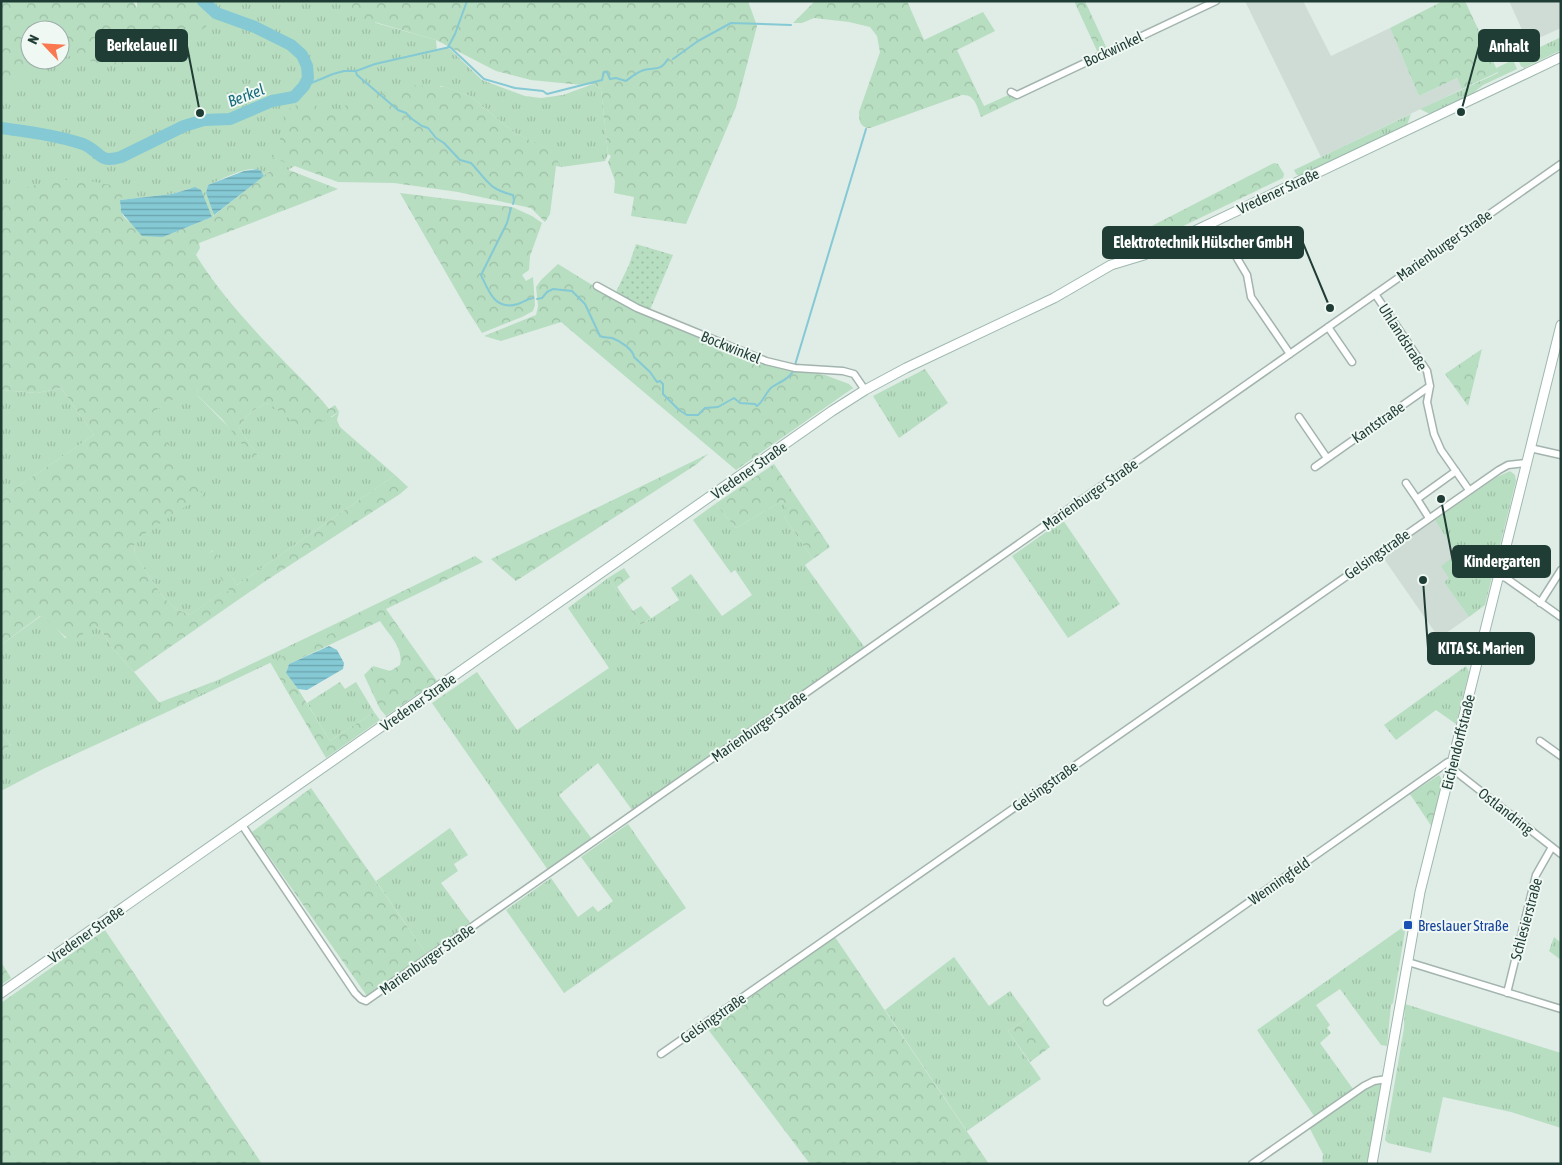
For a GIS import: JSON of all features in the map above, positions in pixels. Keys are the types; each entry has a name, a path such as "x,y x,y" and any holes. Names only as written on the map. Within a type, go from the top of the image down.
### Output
{"street":[{"name":"Bockwinkel","path":"1011,92 1017,95 1216,1"},
{"name":"Vredener Straße","path":"1,993 808,428 866,390 906,368 1054,298 1111,265 1144,255 1561,57"},
{"name":"Marienburger Straße","path":"242,825 355,993 366,1001 1561,164"},
{"path":"1234,253 1247,276 1251,297 1290,354"},
{"name":"Bockwinkel","path":"597,286 637,308 766,362 795,368 843,371 854,374 866,390"},
{"name":"Uhlandstraße","path":"1375,294 1427,371 1430,386 1427,402 1434,434 1441,450 1469,490"},
{"name":"Eichendorffstraße","path":"1372,1164 1420,892 1561,325"},
{"path":"1328,327 1352,362"},
{"name":"Kantstraße","path":"1315,467 1430,386"},
{"path":"1299,417 1327,458"},
{"path":"1530,448 1561,455"},
{"name":"Gelsingstraße","path":"661,1054 1469,490 1508,465 1526,464"},
{"path":"1417,499 1456,471"},
{"path":"1406,483 1429,518"},
{"path":"1540,602 1561,570"},
{"path":"1498,576 1506,578 1561,617"},
{"path":"1540,741 1561,756"},
{"name":"Wenningfeld","path":"1107,1002 1448,762 1452,767"},
{"name":"Ostlandring","path":"1452,767 1561,854"},
{"name":"Schlesierstraße","path":"1507,993 1536,875 1552,847"},
{"path":"1408,962 1561,1009"},
{"path":"1252,1164 1364,1086 1374,1081 1387,1079"}],"shaded area":[{"path":"1245,1 1303,1 1331,56 1390,28 1419,96 1457,78 1462,89 1321,157"},
{"path":"1509,1 1561,1 1561,28 1528,43"},
{"path":"1435,520 1458,554 1449,579 1444,582 1469,617 1439,638 1382,556"}],"green space":[{"path":"1,1 133,1 137,8 137,1 189,1 199,13 209,18 206,27 192,36 120,68 70,56 70,20 20,20 20,70 26,70 16,82 1,93"},
{"path":"138,1 349,1 376,23 436,40 437,51 450,49 482,80 525,96 541,98 563,95 593,84 601,89 608,154 605,161 561,167 552,151 515,133 470,96 441,86 307,158 285,172 269,171 264,176 258,170 250,169 208,185 206,193 214,215 212,217 191,188 172,194 120,200 122,197 1,219 1,75 20,65 20,70 70,70 70,38 144,51"},
{"path":"347,1 748,1 757,26 736,107 686,224 631,216 634,197 614,193 615,181 608,162 611,156 608,154 601,89 593,84 582,85 531,80 496,71 436,40 354,16"},
{"path":"815,1 907,1 924,40 983,12 995,31 957,50 984,106 1022,89 1019,99 981,117 973,99 962,95 870,128 864,127 860,121 859,112 880,52 877,36 870,27 849,22 814,18 802,23 793,23"},
{"path":"1074,1 1085,1 1107,49 1098,53"},
{"path":"1443,1 1465,1 1498,72 1462,89 1457,78 1419,96 1390,28"},
{"path":"1561,37 1561,50 1524,68 1521,66 1517,58"},
{"path":"1513,60 1517,69 1483,85 1473,93 1430,114 1420,109 1498,73 1496,68"},
{"path":"408,85 445,87 470,96 515,133 553,151 561,167 556,166 550,214 545,222 531,208 458,192 394,183 338,182 273,158 282,133 284,108 291,108 309,99 326,115 344,106"},
{"path":"1411,114 1407,125 1299,176 1294,170"},
{"path":"1274,163 1278,164 1284,174 1283,178 1146,244 1131,243 1146,229"},
{"path":"281,167 338,189 199,243 200,248 196,255 224,295 257,333 329,409 335,405 339,412 306,431 268,403 255,409 239,428 260,459 260,462 257,463 222,419 197,395 198,389 193,387 150,414 151,420 203,495 141,536 134,545 135,555 163,597 176,609 190,615 222,592 230,591 205,556 214,550 237,585 395,475 408,487 264,582 134,672 113,649 101,630 95,626 73,641 40,616 1,645 1,498 94,435 61,388 37,393 1,390 1,194 55,180 85,180 116,186 124,193 121,211 124,217 130,223 163,237 212,217 271,170"},
{"path":"400,193 512,207 542,223 530,256 529,270 522,275 526,281 533,277 535,305 533,311 482,333"},
{"path":"636,244 673,255 650,310 615,294 629,265"},
{"path":"558,264 623,304 744,357 800,372 825,375 849,384 853,388 736,470 561,322 501,341 484,336 536,315 538,306 536,287"},
{"path":"1482,349 1468,406 1445,374"},
{"path":"925,369 948,403 899,438 873,396"},
{"path":"193,386 198,389 197,395 260,459 239,428 251,412 268,403 332,417 339,412 337,420 340,427 395,475 237,585 213,550 206,556 231,591 221,593 190,615 176,609 163,597 135,555 134,544 141,536 150,414"},
{"path":"61,388 94,435 1,498 1,390 37,393"},
{"path":"708,454 697,464 516,581 491,559"},
{"path":"774,464 830,547 813,559 784,517 789,513 782,501 736,528 715,504"},
{"path":"1510,471 1515,475 1516,481 1485,605 1469,617 1444,582 1449,578 1441,566 1457,554 1435,520 1497,477"},
{"path":"782,501 790,513 784,517 813,559 805,565 865,648 632,810 598,763 559,795 592,839 548,870 432,703 477,672 517,730 609,668 568,608 608,578 641,625 679,600 671,588 691,574 722,616 752,595 735,570 731,573 693,520 715,504 736,528"},
{"path":"1063,520 1120,604 1068,638 1012,556"},
{"path":"475,556 483,562 386,609 437,681 386,716 380,709 364,675 373,666 390,671 400,665 401,659 398,647 380,621 289,664 286,673 330,741 374,712 380,720 326,758 270,662 332,633 331,626"},
{"path":"624,568 630,577 617,587 633,611 641,606 651,618 641,625 608,578"},
{"path":"41,616 50,621 65,638 95,626 101,630 113,649 167,712 43,769 1,791 1,752 11,745 1,732 1,645"},
{"path":"331,626 333,633 192,700 218,680"},
{"path":"1466,666 1469,672 1456,724 1436,710 1396,740 1384,725"},
{"path":"218,680 192,700 167,712 158,703"},
{"path":"340,682 345,689 356,682 374,712 330,741 307,703"},
{"path":"1,732 11,745 1,752"},
{"path":"1439,775 1443,781 1432,827 1410,794"},
{"path":"311,788 427,955 367,996 252,832"},
{"path":"628,824 686,908 564,993 506,910 551,878 578,917 593,906 598,912 613,901 581,857"},
{"path":"450,828 468,855 454,864 458,871 441,883 471,924 427,955 376,881"},
{"path":"1406,925 1393,1003 1391,1005 1387,1046 1381,1045 1340,989 1316,1005 1330,1025 1327,1028 1331,1033 1320,1043 1353,1089 1314,1116 1257,1030"},
{"path":"105,930 262,1164 1,1164 1,1003"},
{"path":"835,937 989,1164 810,1164 707,1028"},
{"path":"1554,937 1561,943 1561,960 1549,951"},
{"path":"954,957 989,1006 1010,991 1029,1017 1008,1031 1041,1079 967,1131 885,1010"},
{"path":"1,962 11,978 1,985"},
{"path":"1405,1004 1561,1053 1561,1128 1511,1112 1443,1097 1431,1153 1388,1143 1385,1140 1404,1028"},
{"path":"1029,1017 1050,1047 1030,1062 1008,1031"},
{"path":"1374,1084 1382,1084 1367,1164 1322,1164 1323,1154 1309,1127"}],"water":[{"path":"257,169 264,176 214,215 206,193 208,185 244,171"},
{"path":"195,187 201,190 212,217 163,237 142,236 121,212 120,200 172,194"},
{"path":"329,646 337,650 344,663 343,669 307,690 298,689 286,673 289,664"}],"waterway":[{"name":"Berkel","path":"1,128 73,141 89,147 104,158 114,159 184,126 204,120 230,119 272,101 294,97 304,86 308,78 307,66 302,55 291,45 255,27 216,13 203,1"},
{"path":"448,47 455,34 467,1"},
{"path":"673,59 698,41 731,23 791,25"},
{"path":"304,86 344,71 356,71 375,64 450,47 484,79 515,88 543,91 547,94 602,80 604,72 607,72 610,79 616,78 626,81 641,71 662,66 668,59"},
{"path":"356,72 357,75 398,110 406,113 422,126 428,128 460,160 471,163 493,187 513,195 513,204"},
{"path":"795,365 866,129"},
{"path":"511,208 507,223 481,275 490,293 498,302 504,305 518,304 533,298"},
{"path":"537,299 542,298 553,289 572,291 585,304 600,336 615,339 629,348 634,357 650,372 657,382 660,381 663,384 663,394 679,410 687,415 698,415 705,408 718,407 734,398 740,403 755,404 757,406 772,387 787,378 794,370"}],"place":[{"name":"Anhalt","path":"1461,112"},
{"name":"Berkelaue II","path":"200,113"},
{"name":"Elektrotechnik Hülscher GmbH","path":"1330,308"},
{"name":"Kindergarten","path":"1441,499"},
{"name":"KITA St. Marien","path":"1423,580"},
{"name":"Breslauer Straße","path":"1408,925"}]}
